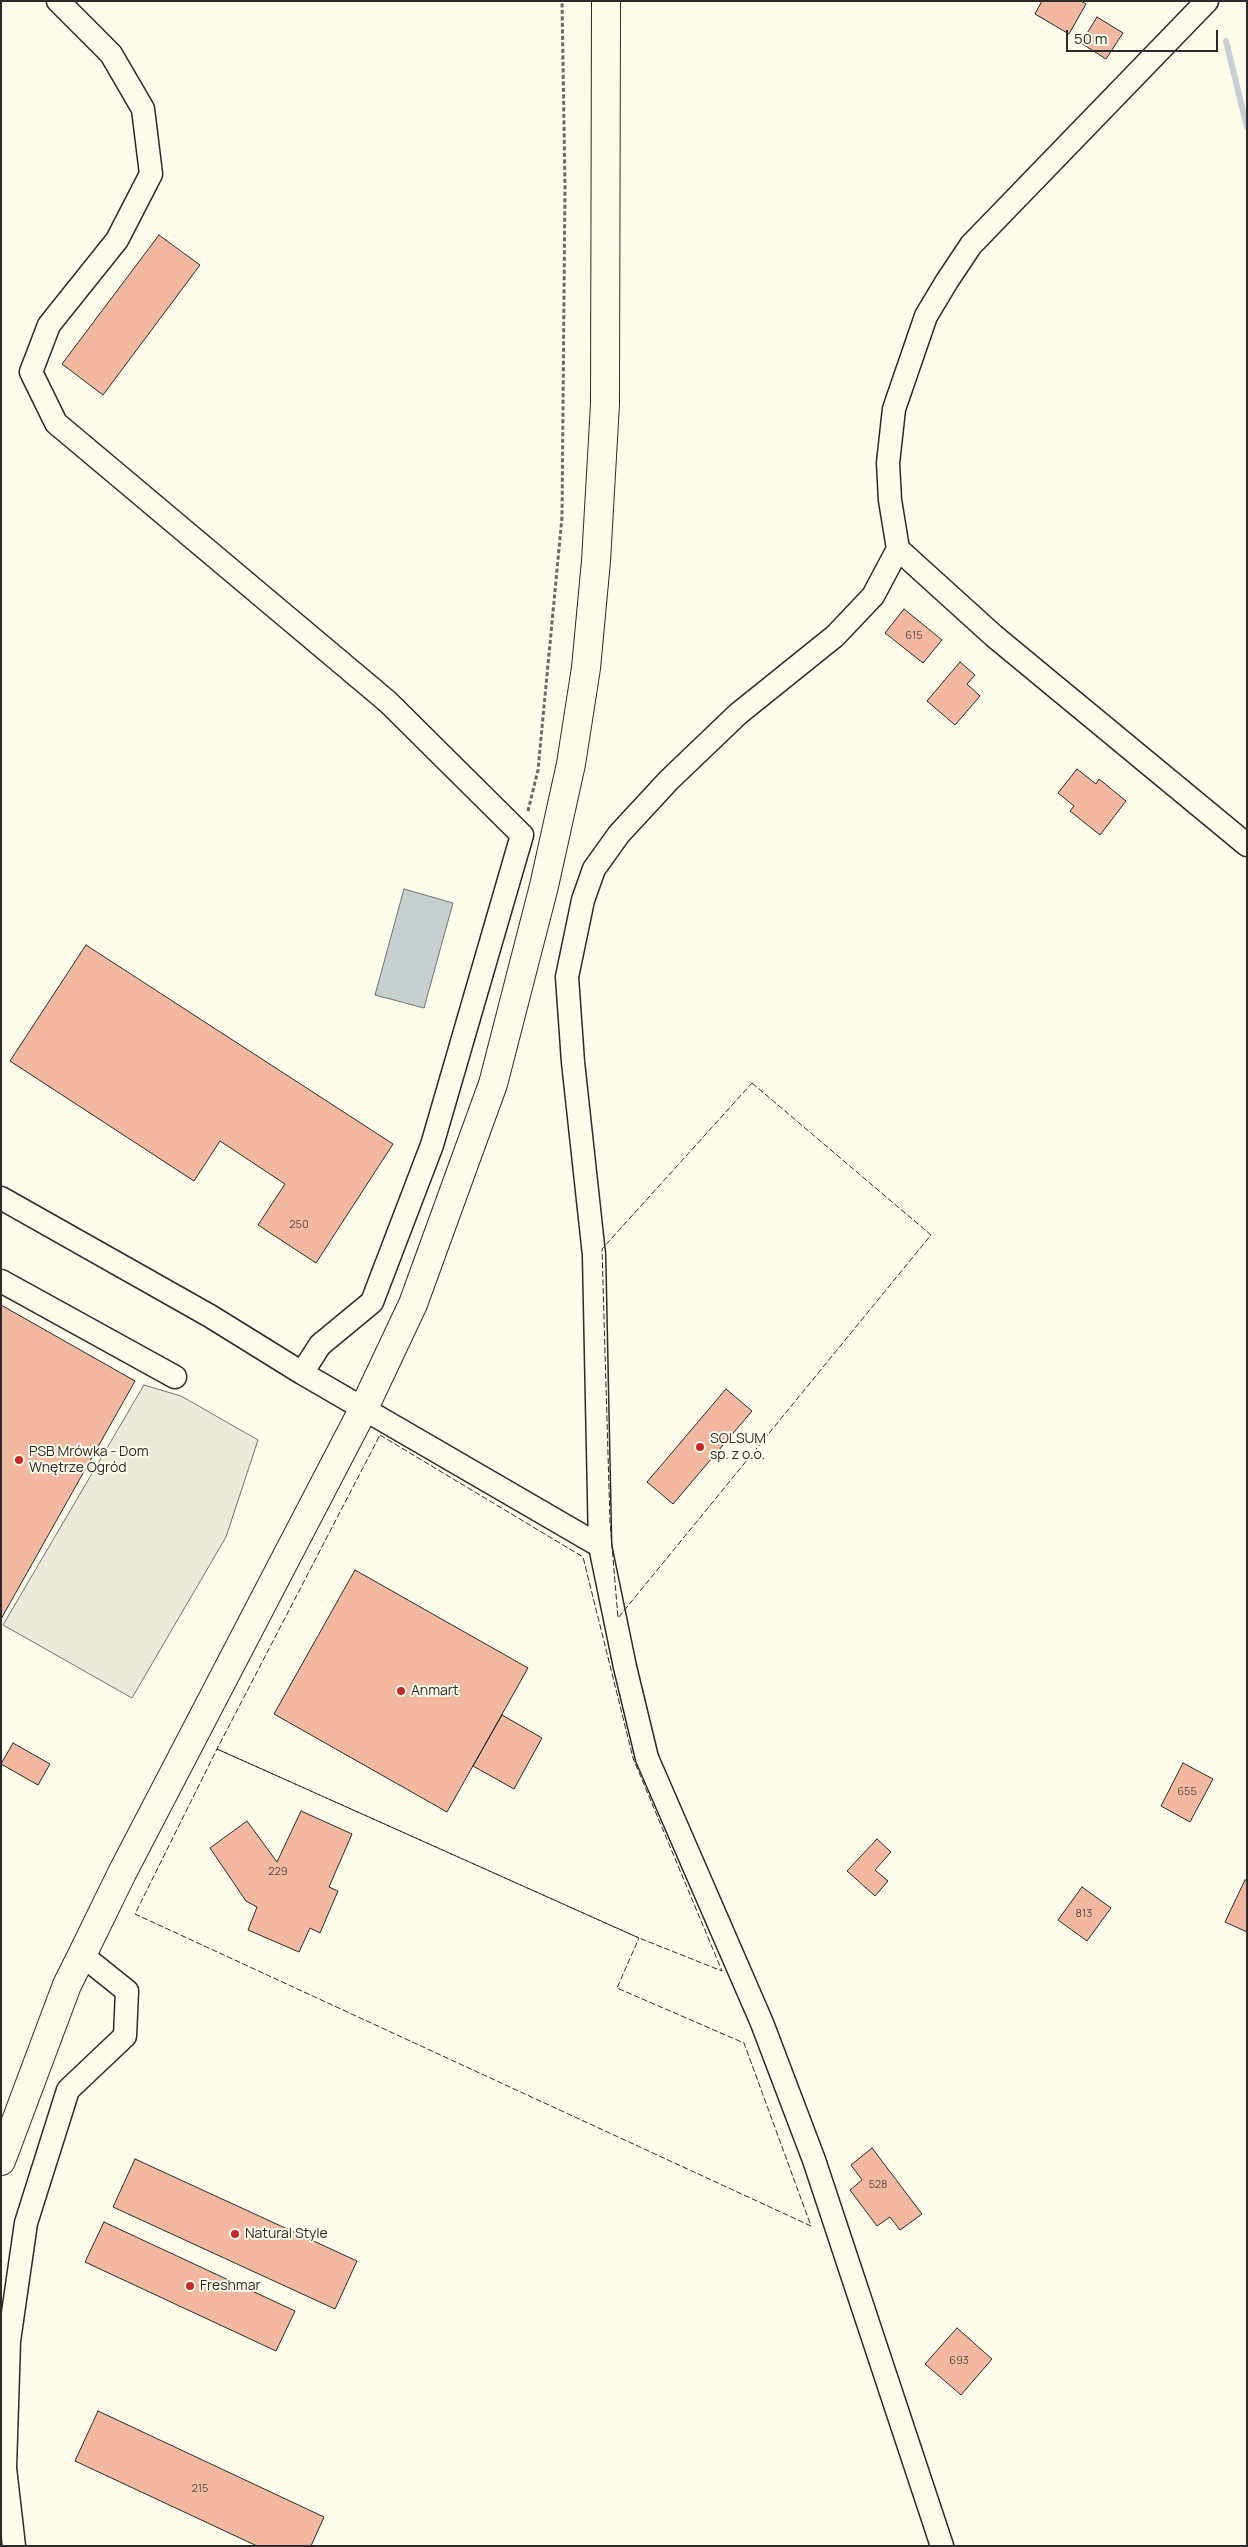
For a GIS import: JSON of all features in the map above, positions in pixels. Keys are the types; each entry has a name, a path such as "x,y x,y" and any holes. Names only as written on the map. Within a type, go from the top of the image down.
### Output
{"main road":[{"path":"1,2161 68,1985 82,1955 122,1873 364,1408 413,1304 494,1084 544,886 571,764 586,668 596,560 604,404 606,1"}],"street":[{"path":"58,1 111,54 143,109 151,174 117,240 49,325 30,372 56,424 388,702 522,835 432,1145 372,1302 320,1345 302,1373"},
{"path":"942,2546 814,2160 778,2062 647,1758 611,1606 600,1546 594,1255 573,1062 567,977 584,900 594,869 619,834 668,780 738,714 836,636 873,596 898,549 890,500 888,463 894,409 906,368 926,316 971,245 1207,1"},
{"path":"898,549 994,636 1247,846"},
{"path":"1,1198 210,1316 302,1373 600,1546"},
{"path":"1,1281 175,1377"},
{"path":"14,2546 5,2468 8,2341 26,2223 68,2090 125,2036 127,1991 82,1955"}],"path":[{"path":"522,835 538,770 562,517 565,197 562,1"}],"shaded area":[{"path":"404,889 453,903 424,1008 375,995"},
{"path":"144,1385 181,1396 258,1440 226,1537 132,1698 3,1625"}],"building":[{"path":"1042,1 1081,1 1086,4 1069,34 1035,14"},
{"path":"1097,17 1123,33 1106,59 1081,43"},
{"path":"159,235 200,265 103,395 62,364"},
{"path":"904,609 942,640 923,663 885,633"},
{"path":"960,662 975,675 967,684 980,696 955,725 927,701"},
{"path":"1077,769 1096,784 1099,779 1126,801 1100,835 1070,811 1074,806 1058,793"},
{"path":"86,945 393,1144 316,1263 258,1225 285,1184 220,1141 194,1181 10,1061"},
{"path":"1,1305 135,1381 1,1619"},
{"name":"SOLSUM sp. z o.o.","path":"726,1389 752,1411 673,1504 647,1482"},
{"name":"Anmart","path":"355,1570 528,1668 447,1812 274,1714"},
{"path":"502,1715 542,1738 514,1789 473,1766"},
{"path":"13,1743 50,1764 38,1785 1,1764"},
{"path":"1183,1763 1213,1779 1190,1822 1161,1806"},
{"path":"301,1811 352,1834 329,1887 338,1891 320,1933 310,1928 299,1952 248,1930 257,1907 246,1901 210,1848 247,1821 277,1862"},
{"path":"877,1839 891,1852 875,1870 888,1881 875,1896 847,1871"},
{"path":"1245,1880 1247,1881 1247,1932 1225,1922"},
{"path":"1082,1887 1111,1908 1087,1941 1058,1920"},
{"path":"872,2148 922,2214 900,2230 890,2217 877,2226 850,2190 862,2180 851,2165"},
{"name":"Natural Style","path":"135,2159 357,2261 335,2309 113,2207"},
{"name":"Freshmar","path":"104,2222 295,2311 276,2351 85,2262"},
{"path":"957,2328 992,2359 961,2395 925,2364"},
{"path":"98,2411 324,2517 311,2546 257,2546 75,2461"}],"waterway":[{"path":"1226,41 1247,127"}],"fence":[{"path":"752,1083 931,1235 618,1618 610,1522 602,1249 752,1083"},
{"path":"380,1435 583,1557 633,1758 722,1971 639,1938 217,1749 380,1435"},
{"path":"217,1749 639,1938 617,1988 744,2043 811,2226 135,1914 217,1749"}],"place":[{"name":"SOLSUM sp. z o.o.","path":"700,1447"},
{"name":"PSB Mrówka - Dom Wnętrze Ogród","path":"19,1460"},
{"name":"Anmart","path":"401,1691"},
{"name":"Natural Style","path":"235,2234"},
{"name":"Freshmar","path":"190,2286"}]}
